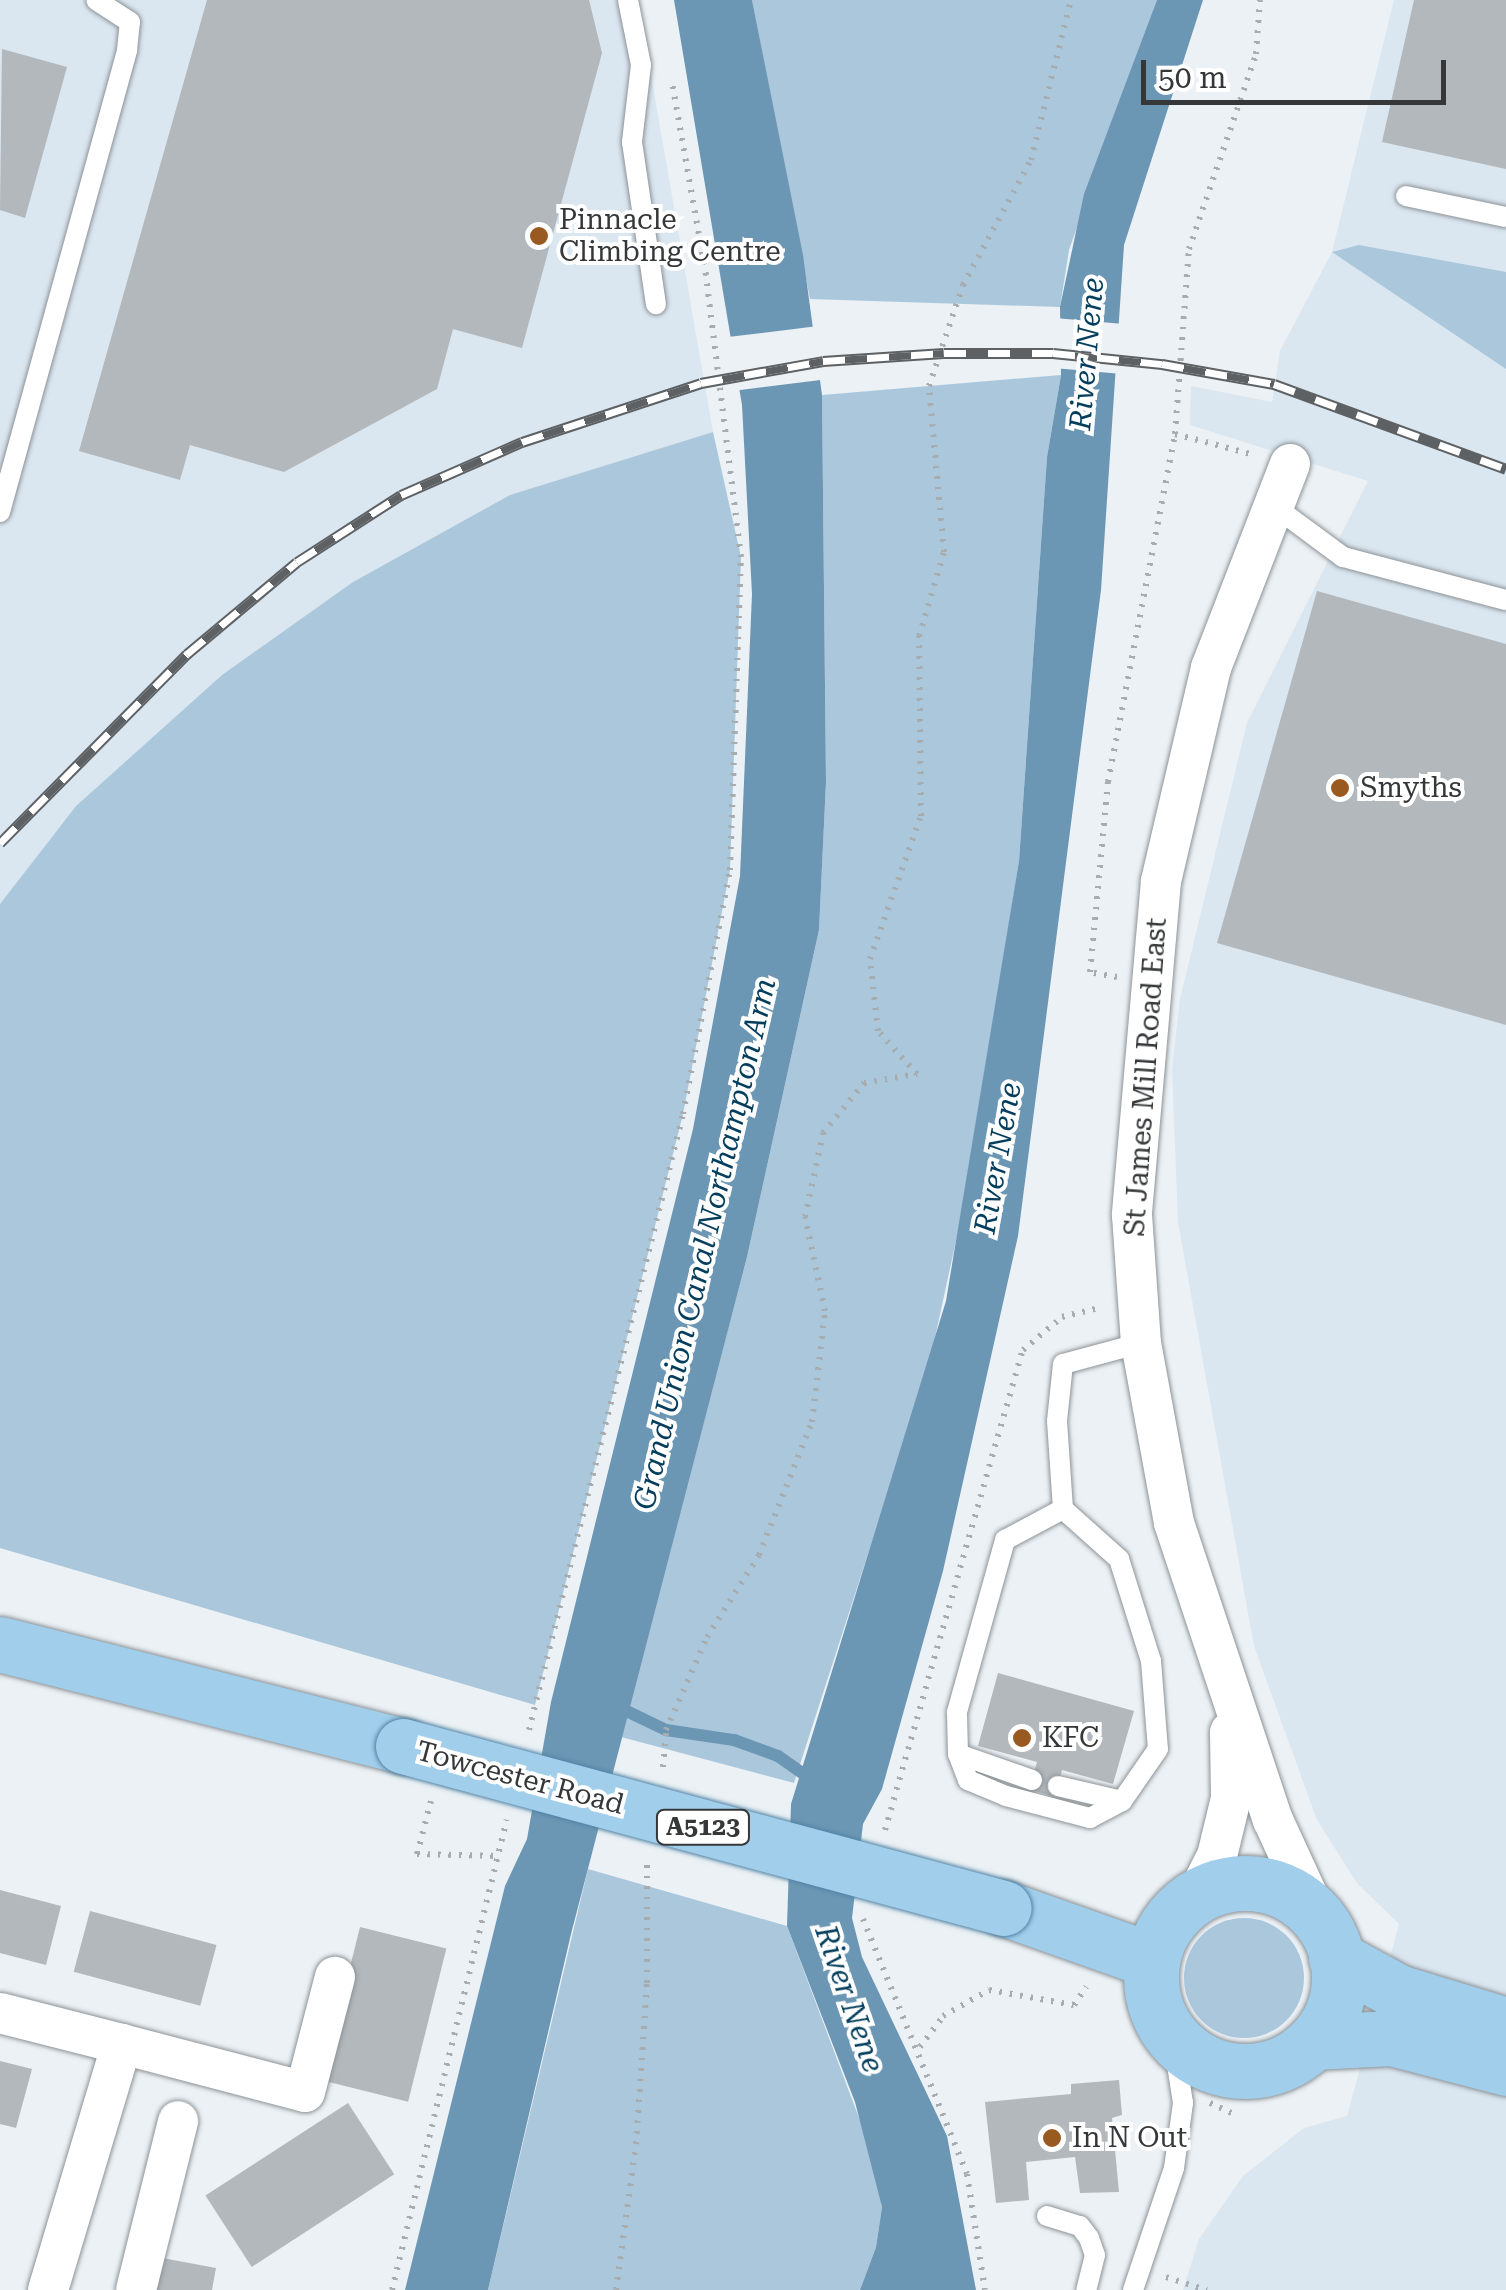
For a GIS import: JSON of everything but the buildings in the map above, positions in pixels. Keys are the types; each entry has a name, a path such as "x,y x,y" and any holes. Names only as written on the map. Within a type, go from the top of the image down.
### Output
{"main road":[{"name":"Towcester Road","path":"0,1644 422,1751 1004,1908 1132,1955"},
{"path":"1326,1936 1340,1979 1327,2024 1314,2042 1278,2066 1234,2072 1192,2056 1173,2039 1132,1955 1161,1934 1198,1895 1242,1882 1268,1885 1398,1992 1506,2025"},
{"path":"1314,2042 1390,2038 1506,2068"}],"street":[{"name":"St James Mill Road East","path":"1290,464 1211,668 1161,881 1132,1215 1141,1343 1174,1523 1230,1698 1326,1936"},
{"name":"St James Mill Road East","path":"1198,1895 1217,1856 1231,1798 1230,1698"},
{"path":"0,2013 305,2092 335,1977"},
{"path":"48,2290 122,2044"},
{"path":"136,2290 178,2120"}],"lane":[{"path":"0,512 127,50 130,22 96,0"},
{"path":"628,0 641,65 632,142 656,304"},
{"path":"1406,196 1506,217"},
{"path":"1274,506 1344,557 1506,600"},
{"path":"1063,1509 1005,1540 957,1712 958,1754 968,1780 1006,1796 1090,1818 1122,1801 1158,1748 1151,1661 1120,1559 1063,1509 1056,1421 1063,1364 1141,1343"},
{"path":"958,1754 1032,1780"},
{"path":"1058,1786 1122,1801"},
{"path":"1134,2290 1176,2152 1184,2103 1173,2039"},
{"path":"1047,2216 1080,2226 1089,2238 1094,2255 1086,2290"}],"path":[{"path":"662,1774 666,1730 707,1637 760,1556 812,1422 825,1312 805,1216 823,1133 864,1083 917,1074 878,1031 870,958 921,816 919,636 944,552 929,386 963,285 1031,160 1070,0"},
{"path":"1118,977 1090,972 1106,801 1175,434 1189,249 1256,54 1260,0"},
{"path":"526,1742 683,1114 730,870 741,557 706,276 668,64"},
{"path":"1175,434 1290,464"},
{"path":"422,1751 417,1854 499,1856"},
{"path":"392,2290 512,1799"},
{"path":"616,2290 636,2144 647,1984 642,1886 649,1848"},
{"path":"920,2047 943,2016 989,1990 1074,2006 1132,1955"}],"shaded area":[{"path":"0,0 638,0 713,432 510,495 353,582 222,675 76,806 0,904"},
{"path":"752,0 1157,0 1069,250 1060,307 810,299"},
{"path":"1394,0 1506,0 1506,2290 1183,2290 1199,2239 1243,2176 1304,2128 1347,2116 1399,1924 1357,1883 1317,1820 1254,1646 1178,1222 1172,1068 1180,999 1247,723 1368,481 1190,425 1191,386 1272,402 1280,351 1332,252"},
{"path":"1359,245 1506,272 1506,369 1332,252"},
{"path":"1061,375 1047,457 1019,861 967,1190 929,1365 794,1783 621,1737 747,1257 819,930 826,782 822,395"},
{"path":"713,432 741,557 730,870 683,1114 535,1705 0,1548 0,904 76,806 222,675 353,582 510,495"},
{"path":"588,1869 787,1926 874,2158 882,2207 876,2247 860,2290 488,2290"},
{"path":"1244,1918 1267,1922 1287,1935 1300,1955 1304,1978 1300,2001 1287,2021 1267,2034 1244,2038 1221,2034 1201,2021 1188,2001 1184,1978 1188,1955 1201,1935 1221,1922"}],"water":[{"name":"Grand Union Canal Northampton Arm","path":"674,0 752,0 803,255 822,395 826,782 819,930 747,1257 571,1934 488,2290 405,2290 505,1886 527,1839 551,1702 693,1129 740,876 752,594 742,405"},
{"name":"River Nene","path":"1157,0 1203,0 1124,245 1101,590 1018,1236 943,1571 882,1789 863,1824 852,1918 862,1957 947,2136 976,2290 860,2290 876,2247 882,2207 855,2102 787,1926 791,1804 946,1301 1019,861 1047,457 1061,375 1060,307 1084,194"}],"pier":[{"path":"1055,318 1121,324 1116,374 1051,368"},
{"path":"818,326 825,380 732,391 726,337"}],"waterway":[{"path":"614,1705 666,1730 734,1740 778,1756 812,1780"}],"railway":[{"path":"0,843 187,654 297,562 401,495 522,442 701,383 823,361 944,353 1053,353 1162,364 1274,384 1506,469"}],"place":[{"name":"Pinnacle Climbing Centre","path":"539,236"},
{"name":"Smyths","path":"1340,788"},
{"name":"KFC","path":"1022,1738"},
{"name":"In N Out","path":"1052,2138"}]}
